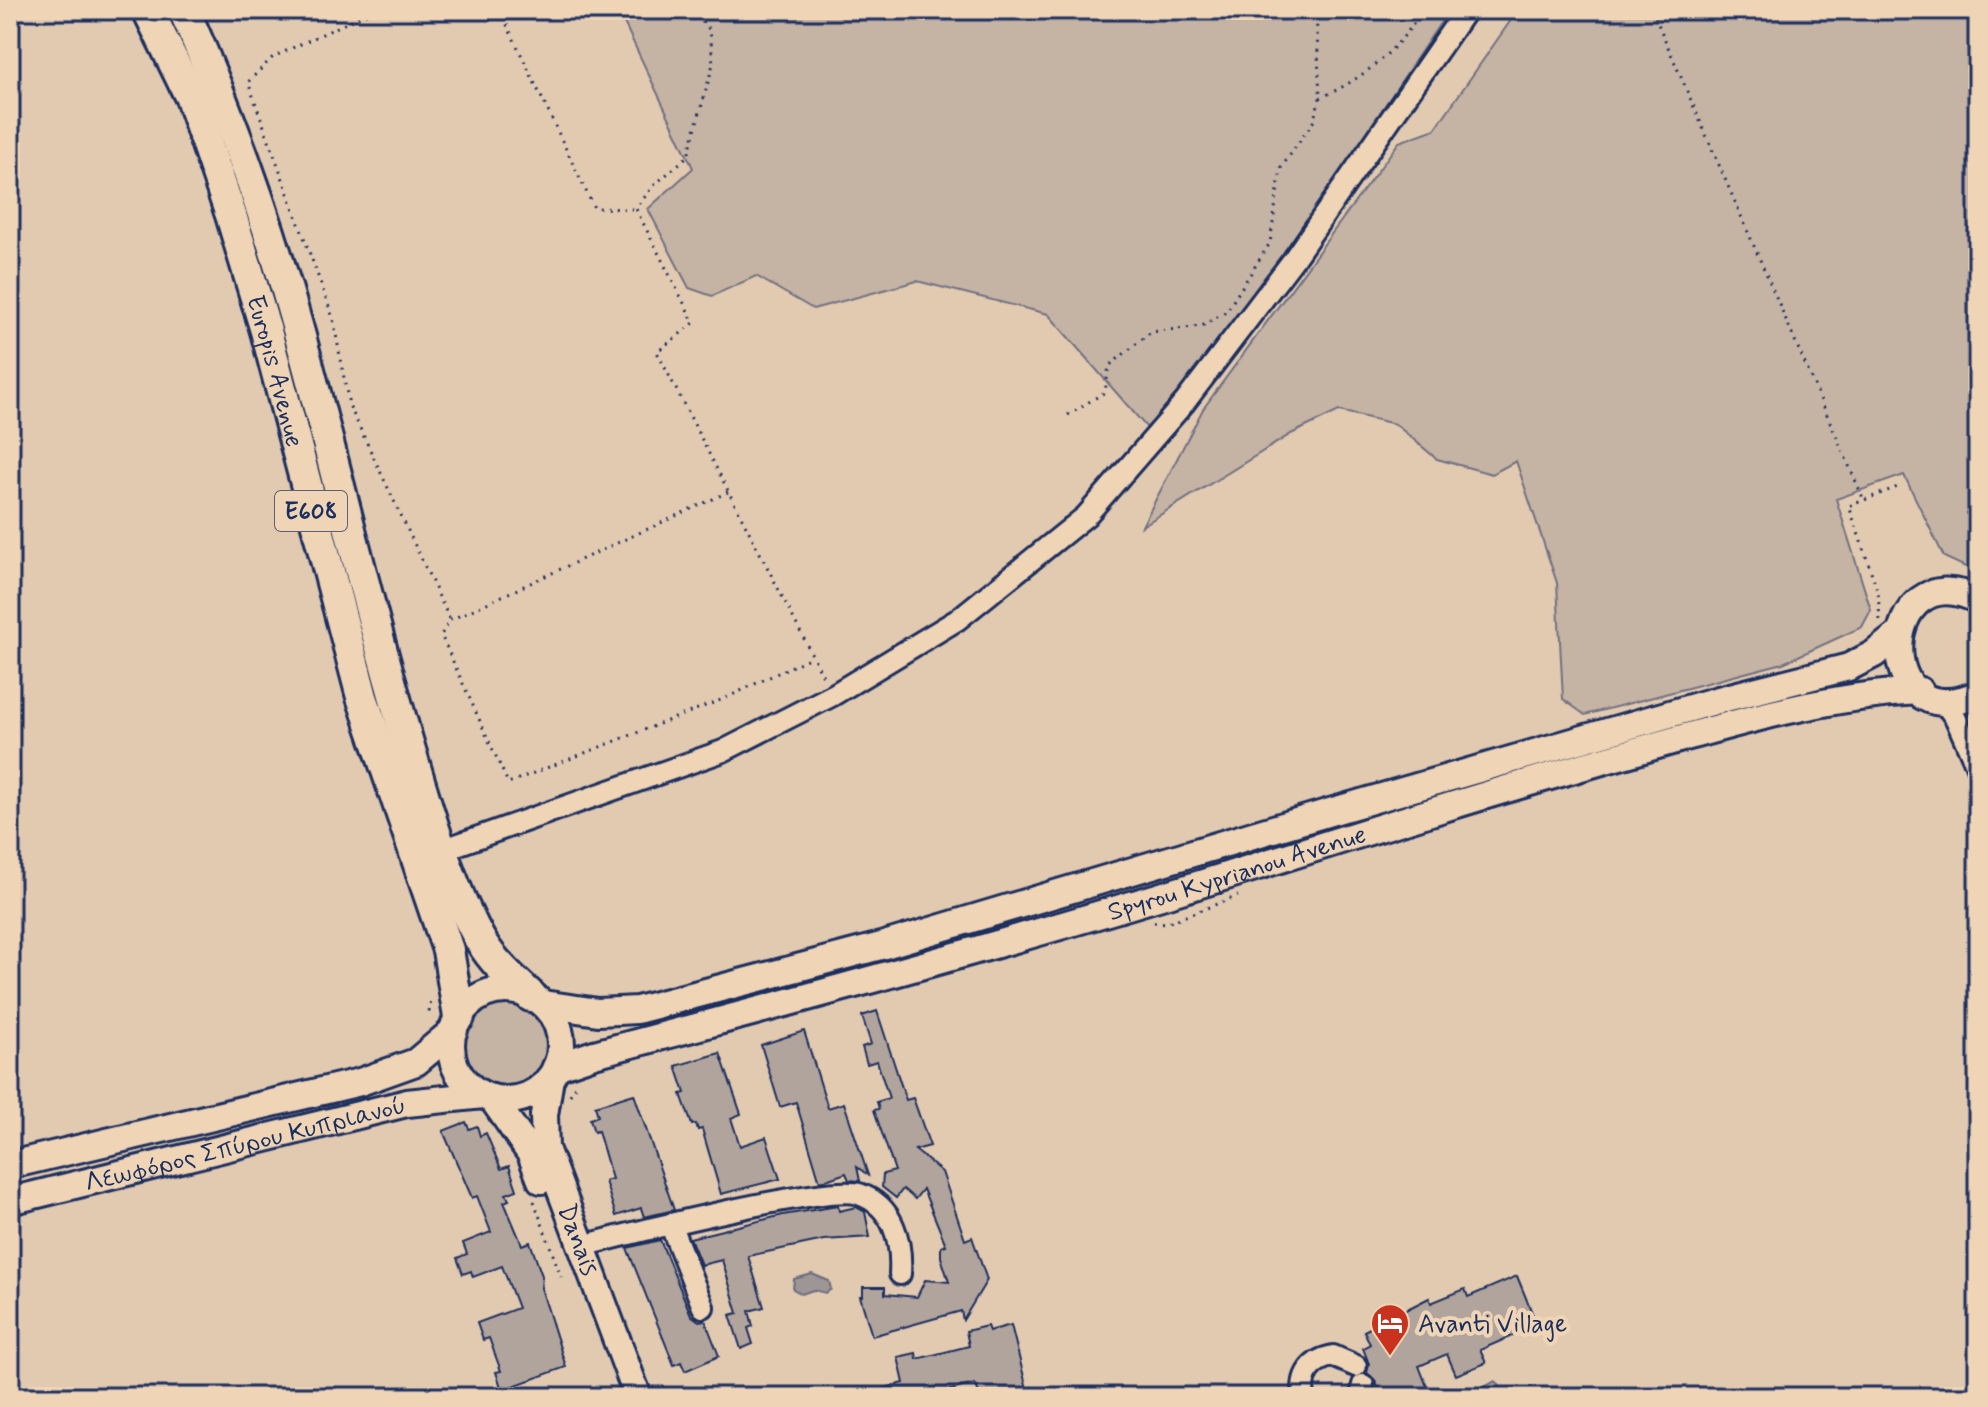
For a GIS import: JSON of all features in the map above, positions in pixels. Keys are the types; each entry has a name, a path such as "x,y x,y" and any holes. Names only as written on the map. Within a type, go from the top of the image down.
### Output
{"highway":[{"name":"Europis Avenue","path":"148,10 191,98 231,215 266,331 362,697 456,978 456,1024"},
{"name":"Europis Avenue","path":"184,10 219,89 262,208 298,328 374,627 428,811 478,937 494,961 537,1000"}],"main road":[{"name":"Spyrou Kyprianou Avenue","path":"537,1000 598,1012 637,1010 850,954 1718,700 1849,667 1874,654 1888,632 1925,599 1950,593 1978,600"},
{"path":"1888,632 1900,667 1931,696"},
{"name":"Spyrou Kyprianou Avenue","path":"563,1083 594,1054 886,976 1204,882 1409,816 1757,717 1856,697 1931,696 1961,700 1978,694"},
{"path":"505,990 537,1000 560,1034 563,1083 524,1097 488,1096 463,1079 456,1068 452,1055 456,1024 479,998 491,992 505,990"},
{"name":"Λεωφόρος Σπύρου Κυπριανού","path":"10,1165 101,1146 373,1078 416,1062 456,1024"},
{"name":"Danais","path":"563,1083 544,1115 545,1148 582,1246 644,1390"},
{"name":"Λεωφόρος Σπύρου Κυπριανού","path":"10,1201 392,1107 488,1096"},
{"name":"Danais","path":"488,1096 531,1154 621,1397"}],"street":[{"path":"442,850 723,751 833,695 957,620 1086,516 1185,402 1284,272 1466,10"},
{"path":"1931,696 1956,719 1978,769"},
{"path":"582,1246 833,1192 859,1194 894,1224 902,1249 900,1274"},
{"path":"671,1226 703,1307"},
{"path":"1304,1397 1304,1378 1315,1362 1333,1356 1360,1383"}],"path":[{"path":"374,10 273,57 248,82 333,318 349,405 450,620"},
{"path":"500,10 594,208 636,209"},
{"path":"636,209 652,187 688,156 713,64 710,30 691,10"},
{"path":"1068,415 1105,392 1109,366 1151,332 1202,326 1226,312 1270,243 1281,168 1313,122 1320,98 1316,10"},
{"path":"1320,98 1349,85 1376,67 1423,10"},
{"path":"1652,10 1863,498"},
{"path":"636,209 694,323 657,352 833,695"},
{"path":"1888,632 1849,506 1900,486"},
{"path":"728,492 450,620 441,635 508,783 726,698 811,657"},
{"path":"1142,921 1167,923 1224,904 1248,890"},
{"path":"563,1083 583,1077"},
{"path":"530,1192 561,1277"},
{"path":"644,1390 655,1397"}],"shaded area":[{"path":"618,10 1449,10 1267,276 1147,428 1048,314 917,281 813,309 756,276 712,296 689,288 648,209 693,168"},
{"path":"1518,10 1978,10 1978,573 1944,557 1904,475 1836,499 1871,610 1862,627 1783,663 1585,715 1563,699 1557,583 1516,461 1492,474 1437,459 1395,424 1339,411 1291,434 1142,526 1203,409 1399,142 1435,129"},
{"path":"498,1004 514,1004 529,1011 540,1022 547,1045 544,1061 535,1074 514,1086 498,1086 483,1079 472,1068 465,1053 465,1037 472,1022 483,1011"},
{"path":"812,1274 829,1281 831,1289 826,1293 813,1290 802,1294 793,1289 794,1279"},
{"path":"1495,1381 1509,1397 1482,1397 1481,1389"}],"building":[{"path":"877,1011 906,1100 913,1098 930,1146 915,1150 942,1172 965,1240 972,1237 987,1280 963,1320 961,1311 872,1336 860,1296 863,1296 863,1287 885,1287 885,1294 917,1297 925,1280 949,1282 941,1257 941,1247 946,1245 923,1189 915,1199 903,1189 896,1198 882,1187 883,1174 895,1171 874,1110 879,1109 877,1102 889,1098 877,1061 867,1064 862,1047 871,1044 862,1016"},
{"path":"804,1031 828,1108 844,1103 868,1175 857,1167 860,1181 849,1180 846,1173 820,1182 796,1102 780,1107 761,1045"},
{"path":"720,1053 741,1114 731,1118 740,1146 766,1137 780,1179 721,1194 702,1129 698,1130 696,1124 692,1125 681,1094 685,1093 676,1066"},
{"path":"634,1094 674,1210 644,1217 641,1208 616,1216 605,1181 612,1179 598,1131 594,1132 590,1119 598,1116 595,1106"},
{"path":"466,1122 469,1129 477,1126 480,1136 486,1133 501,1169 509,1166 517,1190 506,1194 509,1200 504,1202 522,1245 530,1242 566,1367 502,1390 496,1372 501,1371 489,1338 483,1340 477,1323 518,1308 502,1266 473,1277 471,1271 463,1274 457,1258 467,1254 463,1243 491,1232 477,1196 472,1198 443,1131"},
{"path":"838,1206 839,1211 856,1207 865,1212 870,1237 824,1240 748,1256 764,1307 749,1311 753,1326 748,1328 753,1344 741,1349 730,1315 738,1313 722,1260 701,1265 690,1238 783,1215"},
{"path":"660,1240 691,1315 699,1321 705,1320 719,1356 685,1371 681,1362 674,1365 627,1248"},
{"path":"1517,1276 1537,1325 1480,1350 1486,1363 1456,1375 1447,1354 1419,1366 1431,1397 1382,1397 1375,1380 1367,1373 1369,1364 1363,1348 1370,1344 1364,1331 1429,1298 1431,1303 1465,1289 1468,1297"},
{"path":"1011,1325 1028,1393 981,1397 975,1384 922,1397 869,1397 869,1392 904,1383 898,1357 916,1353 917,1359 969,1346 966,1331 987,1326 989,1331"}],"place":[{"name":"Avanti Village","path":"1390,1357"}]}
